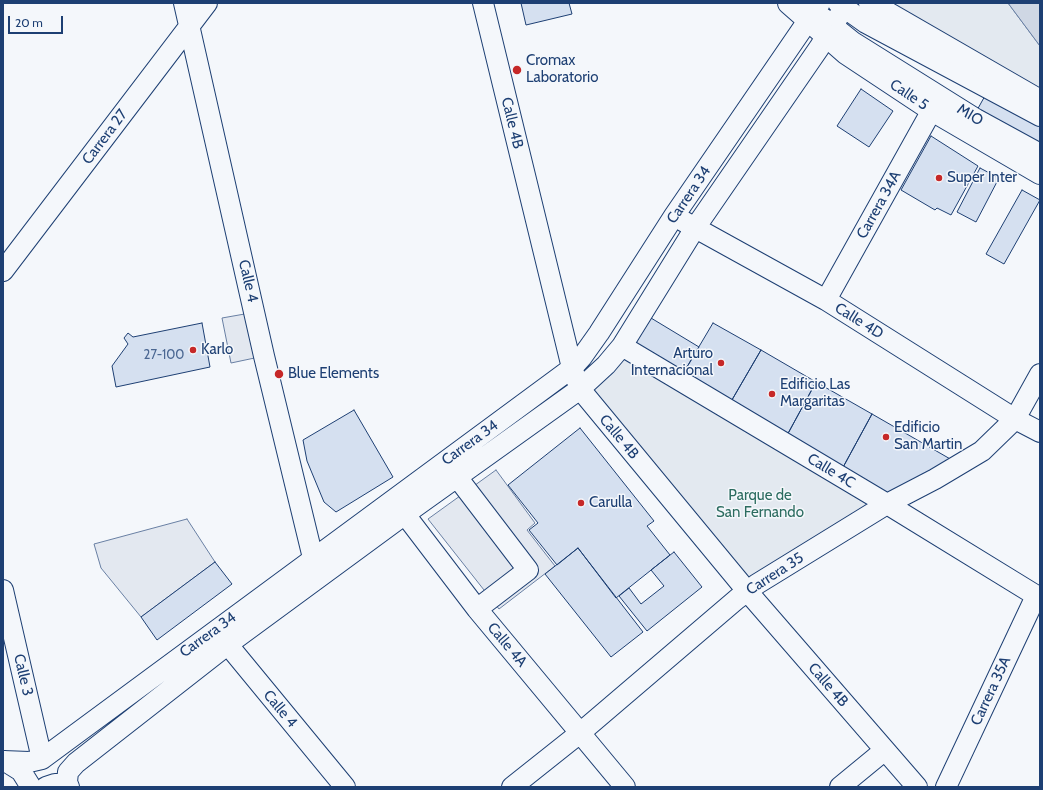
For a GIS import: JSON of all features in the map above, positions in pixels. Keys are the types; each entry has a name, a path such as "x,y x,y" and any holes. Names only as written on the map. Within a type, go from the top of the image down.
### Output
{"main road":[{"name":"Calle 5","path":"789,3 812,9 846,53 932,110 1040,173"},
{"path":"870,3 1040,101"}],"street":[{"name":"Calle 4","path":"184,3 256,312 264,356 313,558"},
{"name":"Carrera 27","path":"3,271 207,3"},
{"name":"Calle 4B","path":"483,3 572,368 580,389 747,591 917,787"},
{"name":"Carrera 34","path":"4,761 29,762 42,759 313,558 399,507 457,478 580,389 606,365 622,346 694,228 830,31 843,5"},
{"path":"843,5 866,23 1040,116"},
{"name":"Carrera 34","path":"69,787 67,777 70,768 228,645 572,368 582,358 674,216 812,9"},
{"name":"MIO","path":"830,31 853,42 969,115 1040,154"},
{"name":"Carrera 34A","path":"826,300 932,110"},
{"name":"Calle 4D","path":"674,216 826,300 1015,419 1040,432"},
{"name":"Calle 4C","path":"622,346 887,504 1038,597"},
{"name":"Carrera 35","path":"512,787 580,733 747,591 887,504 935,479 982,451 1015,419 1040,374"},
{"path":"457,478 528,570 477,609"},
{"name":"Calle 4A","path":"399,507 477,609 625,787"},
{"name":"Calle 3","path":"3,590 42,759"},
{"name":"Carrera 35A","path":"946,787 1038,597"},
{"name":"Calle 4","path":"216,630 345,787"},
{"path":"840,787 885,750"},
{"name":"Carrera 34","path":"4,761 21,771 31,787"},
{"path":"46,787 55,784 62,784 65,787"}],"green space":[{"path":"870,3 1008,3 1040,46 1040,101"},
{"name":"Parque de San Fernando","path":"622,346 887,504 747,591 591,403 593,378"}],"shaded area":[{"path":"1008,3 1040,3 1040,46"},
{"path":"256,312 264,356 231,363 222,318"},
{"path":"496,470 535,523 527,530 555,566 499,609 428,519"},
{"path":"187,519 215,562 141,617 101,568 94,544"}],"building":[{"path":"521,3 569,3 572,14 526,25"},
{"path":"861,89 893,111 869,147 837,126"},
{"path":"986,94 1040,124 1040,147 976,112"},
{"name":"Super Inter","path":"931,136 978,166 951,215 937,208 935,210 901,190"},
{"path":"980,168 999,178 976,222 957,212"},
{"path":"1022,190 1040,200 1004,264 986,254"},
{"path":"651,318 699,347 681,377 632,349"},
{"name":"Karlo","path":"202,323 210,367 116,387 112,366 128,344 124,338 128,333 133,337"},
{"name":"Arturo Internacional","path":"713,323 761,350 729,405 681,377"},
{"name":"Edificio Las Margaritas","path":"761,350 816,382 785,439 729,405"},
{"path":"816,382 872,414 841,471 785,439"},
{"path":"354,410 393,477 336,512 324,502 307,461 303,440"},
{"name":"Edificio San Martin","path":"872,414 952,460 888,497 841,471"},
{"name":"Carulla","path":"580,428 654,521 647,526 670,555 616,598 578,548 557,565 529,530 538,523 508,485"},
{"path":"578,548 643,632 611,657 545,574"},
{"path":"674,552 702,587 647,631 619,596 629,588 641,604 664,586 651,570"},
{"path":"215,562 232,584 157,640 141,617"}],"place":[{"name":"Cromax Laboratorio","path":"517,70"},
{"name":"Super Inter","path":"939,178"},
{"name":"Karlo","path":"193,350"},
{"name":"Arturo Internacional","path":"721,363"},
{"name":"Blue Elements","path":"279,374"},
{"name":"Edificio Las Margaritas","path":"772,394"},
{"name":"Edificio San Martin","path":"886,437"},
{"name":"Carulla","path":"581,503"}]}
